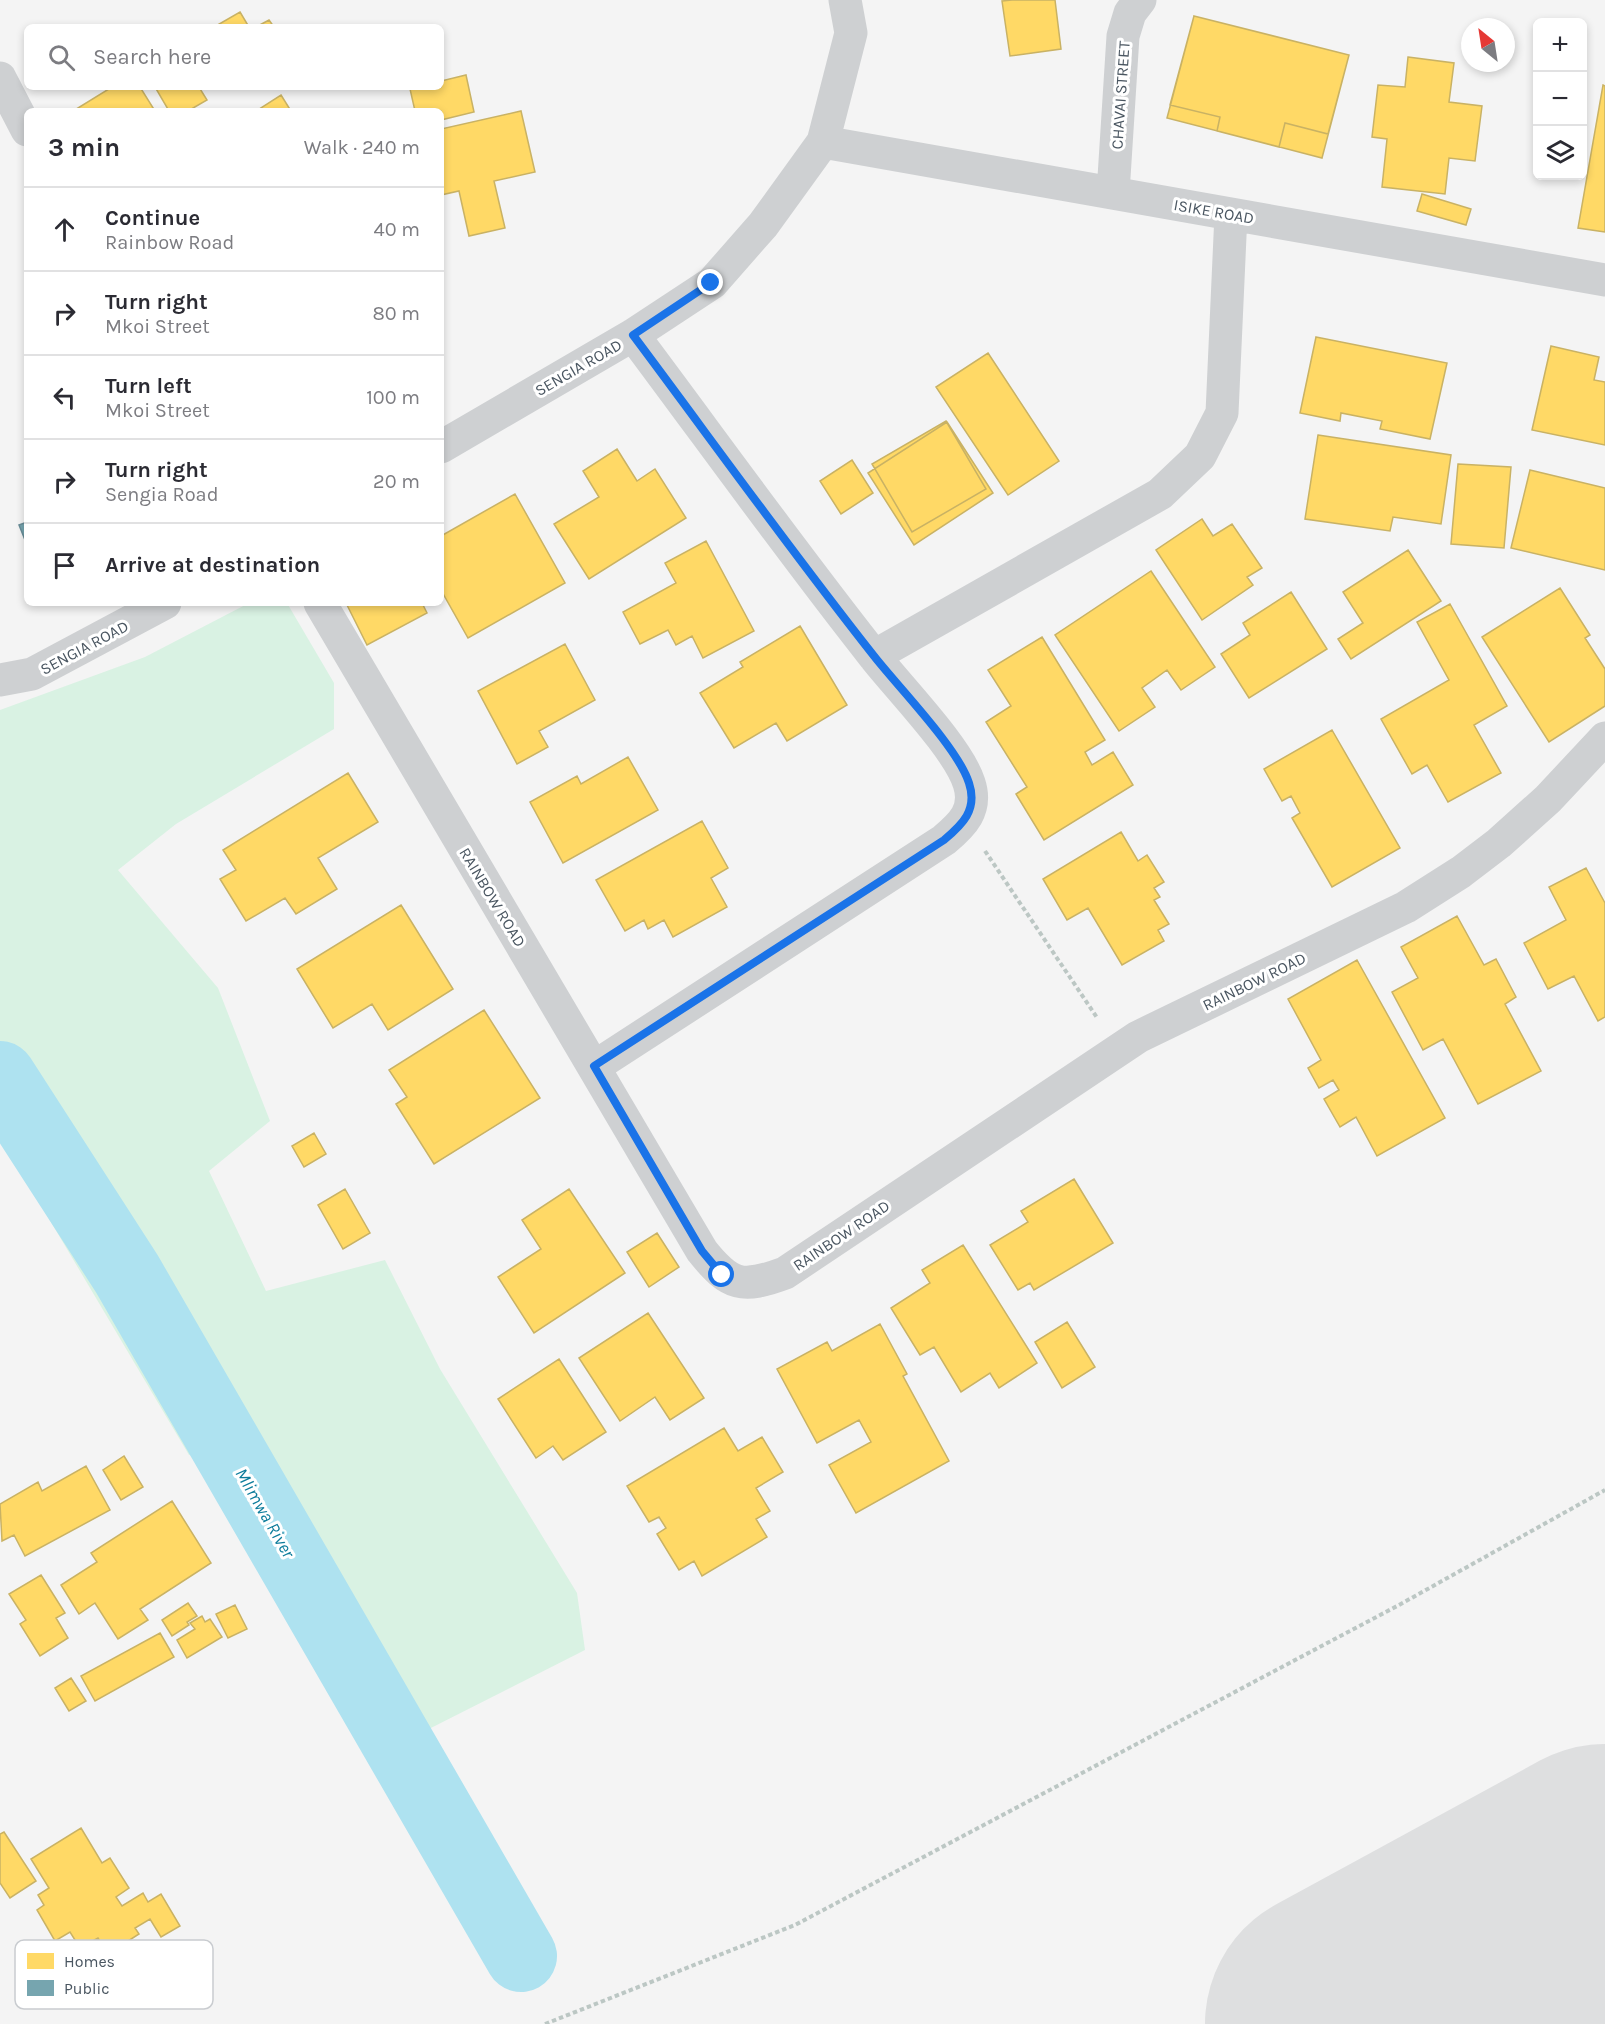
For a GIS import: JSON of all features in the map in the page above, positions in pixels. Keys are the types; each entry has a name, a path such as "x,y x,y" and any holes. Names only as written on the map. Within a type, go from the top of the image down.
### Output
{"street":[{"path":"823,142 851,33 845,0"},
{"path":"1114,0 1123,36"},
{"name":"CHAVAI STREET","path":"1113,193 1123,36 1130,13 1140,0"},
{"path":"0,78 24,124"},
{"name":"ISIKE ROAD","path":"823,142 1605,280"},
{"name":"SENGIA ROAD","path":"444,445 633,335 711,283 763,225 823,142"},
{"path":"874,656 1160,494 1200,456 1222,413 1231,214"},
{"path":"594,1066 944,840 965,822 972,804 970,784 957,758 874,656 633,335"},
{"name":"SENGIA ROAD","path":"0,680 32,674 159,606"},
{"name":"RAINBOW ROAD","path":"322,606 702,1251 722,1275 744,1283 762,1281 785,1273 1138,1037 1406,907 1461,872 1499,843 1548,799 1605,738"}],"path":[{"path":"965,822 1118,1050"},
{"path":"545,2024 795,1925 1399,1605 1605,1490"}],"green space":[{"path":"243,606 289,606 334,683 334,729 176,824 118,870 218,988 270,1121 209,1171 266,1291 385,1260 440,1369 577,1593 585,1650 419,1734 264,1466 189,1455 45,1212 0,1141 0,710 145,657"}],"building: Homes":[{"path":"1055,0 1061,49 1010,56 1002,1"},
{"path":"240,12 247,24 219,24"},
{"path":"1194,16 1349,55 1328,134 1285,123 1279,147 1217,131 1220,117 1170,105"},
{"path":"1194,16 1349,55 1322,158 1167,118"},
{"path":"1408,57 1454,63 1449,102 1482,106 1475,161 1449,158 1445,194 1382,187 1387,139 1372,137 1378,85 1405,87"},
{"path":"466,75 474,112 444,119 444,108 414,108 410,90 444,90 444,80"},
{"path":"1603,85 1605,86 1605,232 1578,228"},
{"path":"107,90 142,90 153,108 78,108"},
{"path":"157,90 201,90 207,100 193,108 167,108"},
{"path":"281,95 289,108 261,108"},
{"path":"521,111 535,172 494,181 505,228 469,236 459,191 444,194 444,128"},
{"path":"1422,194 1471,209 1466,225 1417,211"},
{"path":"1316,337 1447,363 1430,439 1380,429 1382,421 1341,413 1340,421 1300,413"},
{"path":"1551,346 1599,357 1594,380 1605,382 1605,445 1532,430"},
{"path":"988,353 1059,461 1008,495 936,387"},
{"path":"946,421 986,489 912,532 872,464"},
{"path":"947,422 993,493 914,545 868,473"},
{"path":"1318,435 1451,455 1441,524 1393,517 1390,531 1305,519"},
{"path":"617,449 637,481 655,469 686,518 589,579 554,524 599,497 583,471"},
{"path":"852,460 873,493 841,514 820,481"},
{"path":"1458,464 1511,467 1504,548 1451,544"},
{"path":"1530,470 1605,488 1605,570 1511,548"},
{"path":"515,494 565,583 468,638 444,595 444,534"},
{"path":"1202,519 1213,536 1232,524 1262,568 1247,577 1253,585 1202,620 1156,550"},
{"path":"706,541 754,631 703,658 692,636 676,645 668,630 640,644 623,612 676,583 665,563"},
{"path":"1408,550 1441,601 1351,659 1338,639 1363,623 1343,592"},
{"path":"1151,571 1215,667 1181,690 1167,670 1142,688 1155,707 1119,731 1055,635"},
{"path":"1560,588 1590,635 1585,638 1605,669 1605,706 1549,742 1482,637"},
{"path":"1291,592 1327,649 1249,698 1221,654 1250,635 1243,623"},
{"path":"1450,604 1507,706 1474,725 1501,773 1448,802 1427,765 1412,774 1381,719 1449,680 1417,622"},
{"path":"348,606 424,606 427,613 367,645"},
{"path":"800,626 847,705 787,741 776,723 734,748 700,693 743,667 740,662"},
{"path":"1042,637 1105,740 1085,752 1092,765 1113,752 1133,785 1044,840 1016,794 1027,787 986,722 1011,706 988,670"},
{"path":"565,644 595,700 539,731 548,747 517,764 478,691"},
{"path":"1332,730 1400,848 1332,887 1292,818 1300,813 1291,796 1282,801 1264,769"},
{"path":"628,757 658,810 563,863 530,802 577,776 581,784"},
{"path":"348,773 378,822 318,858 337,889 296,914 285,898 246,921 220,879 236,870 223,850"},
{"path":"702,821 728,868 711,878 727,907 673,937 664,920 648,929 644,920 625,931 596,880"},
{"path":"1121,832 1138,861 1147,855 1164,882 1154,888 1160,897 1154,900 1169,924 1158,930 1164,941 1122,965 1088,908 1067,920 1043,879"},
{"path":"1586,868 1605,903 1605,1017 1598,1021 1574,976 1548,989 1524,943 1566,920 1549,887"},
{"path":"401,905 453,989 388,1030 372,1004 333,1028 297,969"},
{"path":"1457,916 1484,965 1496,959 1516,997 1505,1004 1541,1071 1478,1104 1443,1039 1423,1050 1392,992 1418,978 1401,947"},
{"path":"1357,960 1445,1118 1377,1156 1356,1117 1340,1127 1324,1099 1339,1090 1333,1080 1319,1088 1308,1068 1321,1060 1288,999"},
{"path":"484,1010 540,1098 434,1164 396,1104 407,1097 389,1070"},
{"path":"314,1133 326,1154 304,1167 292,1146"},
{"path":"1074,1179 1113,1243 1034,1290 1030,1283 1018,1290 990,1245 1028,1222 1021,1211"},
{"path":"345,1189 370,1233 343,1249 318,1205"},
{"path":"569,1189 625,1273 534,1333 498,1277 541,1249 522,1220"},
{"path":"657,1233 679,1267 649,1287 627,1252"},
{"path":"963,1245 1037,1363 999,1388 990,1373 961,1392 934,1347 920,1355 891,1308 930,1283 922,1270"},
{"path":"648,1313 704,1398 670,1420 655,1397 620,1421 579,1358"},
{"path":"1067,1322 1095,1367 1062,1388 1035,1342"},
{"path":"880,1324 907,1374 903,1376 949,1461 856,1513 829,1465 871,1442 859,1420 817,1443 777,1369 827,1342 832,1351"},
{"path":"559,1359 606,1432 563,1460 553,1446 536,1458 498,1399"},
{"path":"724,1428 738,1451 762,1437 783,1472 756,1488 770,1511 756,1519 767,1537 702,1576 694,1561 679,1570 657,1534 666,1528 659,1517 649,1522 627,1486"},
{"path":"124,1456 143,1487 121,1500 103,1470"},
{"path":"86,1466 110,1510 25,1556 14,1535 2,1541 0,1504 38,1482 42,1491"},
{"path":"172,1501 211,1563 140,1609 148,1620 118,1639 95,1603 79,1614 61,1585 97,1562 91,1553"},
{"path":"41,1575 65,1613 56,1618 68,1638 40,1656 20,1624 26,1620 9,1594"},
{"path":"188,1603 197,1616 187,1622 189,1625 172,1636 162,1620"},
{"path":"235,1605 247,1629 228,1638 216,1614"},
{"path":"202,1616 205,1622 210,1619 222,1637 187,1658 177,1640 195,1629 190,1623"},
{"path":"160,1633 174,1657 95,1701 81,1676"},
{"path":"71,1678 86,1701 69,1711 55,1688"},
{"path":"81,1828 102,1863 110,1858 129,1888 116,1897 122,1906 143,1893 148,1902 161,1894 180,1926 161,1937 150,1919 135,1928 139,1934 130,1940 99,1940 98,1938 75,1940 70,1932 54,1940 37,1910 44,1905 38,1895 49,1888 31,1859"},
{"path":"4,1832 36,1881 10,1898 0,1883 0,1834"}],"building: Public":[{"path":"24,523 24,538 19,525"}],"waterway":[{"name":"Mlimwa River","path":"0,1077 127,1274 521,1956"}],"runway":[{"path":"1341,2024 1605,1880"}],"route":[{"path":"711,283 633,335 874,656 957,758 970,784 972,804 965,822 944,840 594,1066 702,1251 722,1275"}]}
